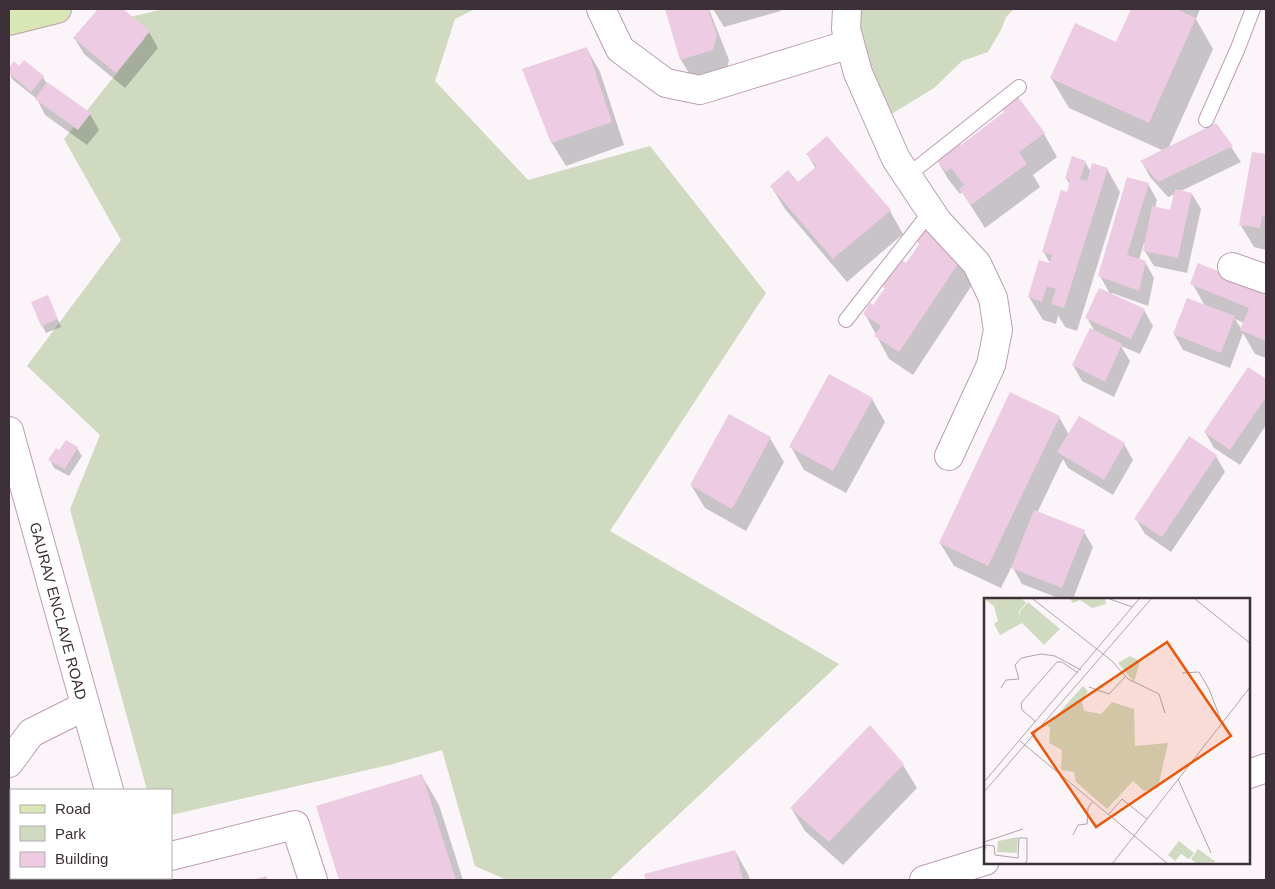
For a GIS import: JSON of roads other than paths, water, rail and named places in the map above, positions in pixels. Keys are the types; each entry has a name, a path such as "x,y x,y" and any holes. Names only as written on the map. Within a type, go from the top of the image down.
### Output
{"main road":[{"path":"9,22 57,9"}],"street":[{"path":"601,9 620,49 666,83 700,90 850,44"},
{"path":"847,9 846,29 858,72 896,159 938,222 978,264 993,298 998,330 991,365 949,456"},
{"path":"1232,267 1266,279"},
{"name":"GAURAV ENCLAVE ROAD","path":"9,431 109,789"},
{"path":"9,763 31,733 85,706"},
{"path":"1250,774 1266,768"},
{"path":"172,856 295,825 312,880"},
{"path":"924,880 984,861"}],"lane":[{"path":"1206,120 1253,9"},
{"path":"907,176 1019,87"},
{"path":"846,320 931,211"}]}
